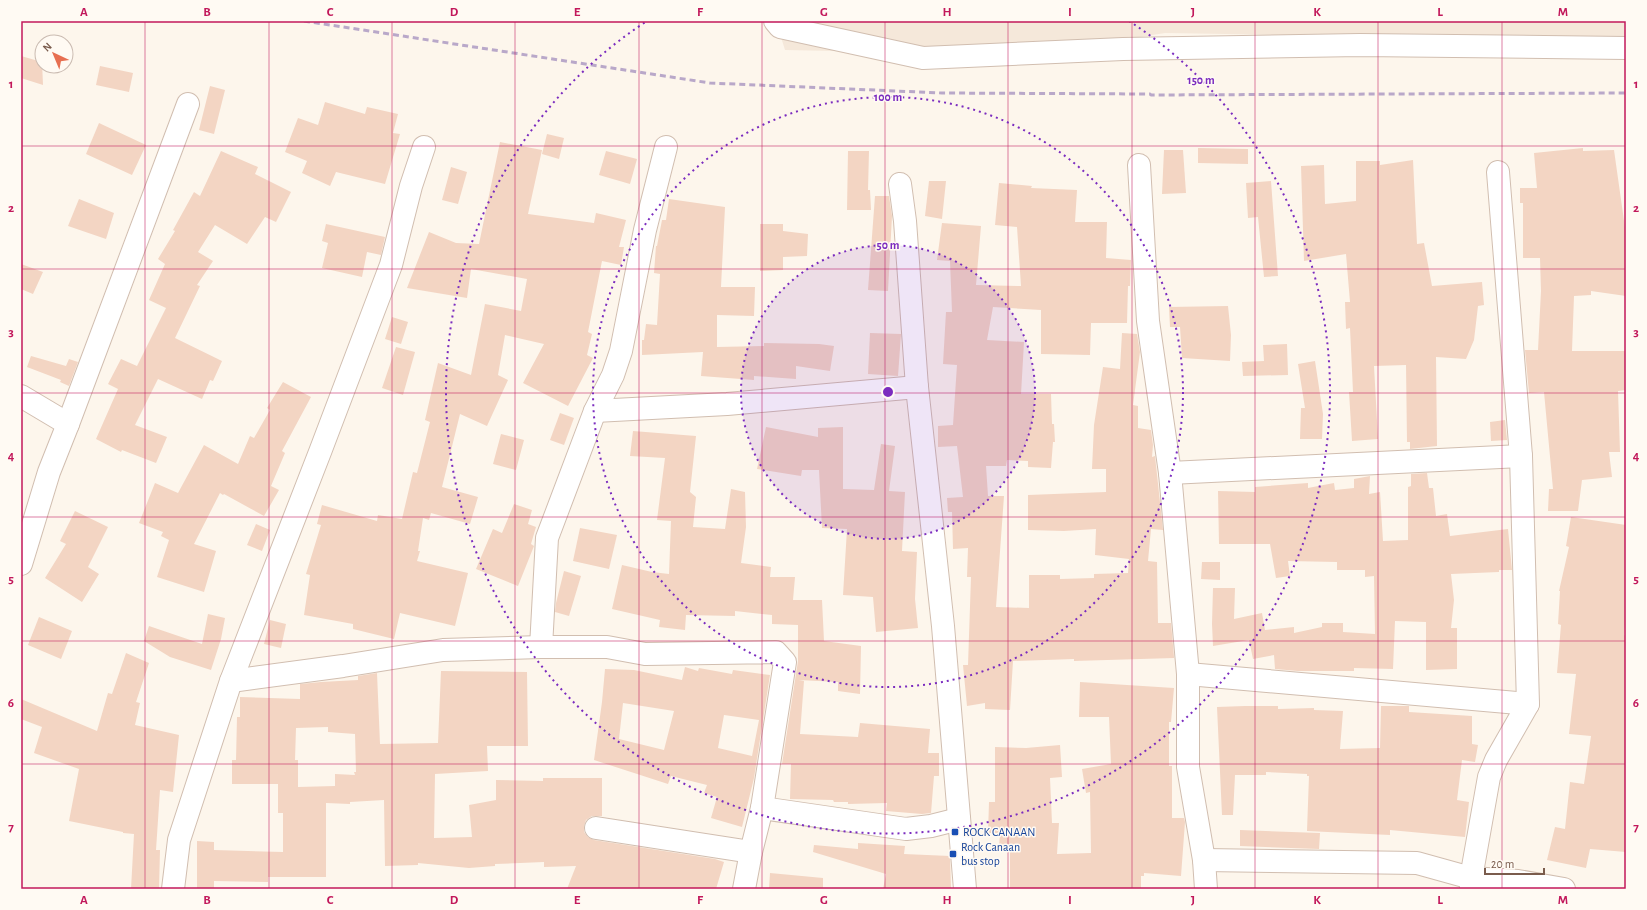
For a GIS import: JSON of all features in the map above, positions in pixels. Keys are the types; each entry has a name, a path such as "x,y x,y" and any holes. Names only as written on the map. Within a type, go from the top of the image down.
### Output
{"street":[{"path":"775,21 780,27 923,58 1123,49 1360,45 1626,48"},
{"path":"21,564 48,472 68,424 188,104"},
{"path":"173,889 179,840 231,680 391,265 411,186 424,146"},
{"path":"541,647 547,538 595,412 613,375 621,351 645,230 666,147"},
{"path":"1139,165 1148,321 1170,473 1188,674 1188,767 1204,860 1206,889"},
{"path":"1471,884 1489,777 1496,760 1528,704 1521,456 1498,172"},
{"path":"900,184 905,221 917,387 943,626 959,819 962,835 965,889"},
{"path":"595,412 727,404 917,387"},
{"path":"21,396 68,424"},
{"path":"1170,473 1521,456"},
{"path":"231,680 343,666 443,650 541,647 607,647 645,654 776,652 785,662 762,808 744,889"},
{"path":"1188,674 1528,704"},
{"path":"762,808 906,828 931,826 959,819"},
{"path":"596,828 751,852"},
{"path":"1204,860 1417,863 1471,884 1518,881 1564,889"}],"shaded area":[{"path":"776,21 1626,21 1626,41 1165,33 1027,55 785,50"}],"building":[{"path":"21,56 34,60 34,74 43,74 43,85 21,78"},
{"path":"100,66 133,73 129,92 96,85"},
{"path":"210,86 225,90 214,134 199,130"},
{"path":"325,102 365,114 367,107 398,114 393,133 400,134 385,184 336,172 330,186 302,173 307,161 285,152 298,118 318,125"},
{"path":"99,123 146,145 132,175 86,154"},
{"path":"547,134 564,138 559,159 542,154"},
{"path":"500,142 542,150 528,214 594,223 596,213 626,220 619,247 624,247 621,265 602,261 588,332 592,334 587,355 593,358 568,406 523,383 544,344 505,335 498,375 508,380 487,426 460,414 442,487 478,497 470,524 431,513 429,520 423,518 418,551 420,551 417,561 468,573 455,626 400,613 394,639 353,629 353,624 304,615 310,575 306,574 321,525 317,524 322,505 377,521 378,515 402,519 413,472 417,473 430,422 425,420 438,363 471,375 485,304 521,311 527,279 471,269 467,298 407,288 429,232 456,243 479,244"},
{"path":"1198,148 1248,149 1248,164 1198,163"},
{"path":"1583,148 1583,151 1614,150 1626,235 1626,296 1591,291 1591,295 1574,296 1572,351 1625,351 1626,390 1618,391 1620,452 1609,452 1612,477 1582,480 1578,511 1548,511 1549,489 1553,489 1544,392 1529,393 1525,350 1538,350 1541,291 1540,258 1523,258 1523,203 1520,203 1520,188 1537,188 1534,153"},
{"path":"1164,150 1183,150 1186,193 1162,194"},
{"path":"221,151 258,167 255,174 291,192 276,222 265,217 247,244 215,225 198,252 213,261 197,285 200,286 175,338 222,361 213,381 210,380 202,399 158,379 135,425 167,437 156,463 122,450 121,452 96,439 118,389 108,384 121,359 137,366 166,308 149,300 165,264 158,259 175,231 173,230 194,192 200,196"},
{"path":"606,151 637,159 630,184 599,175"},
{"path":"848,151 869,151 868,190 870,190 871,210 847,210"},
{"path":"1413,160 1417,244 1424,243 1432,286 1482,282 1484,305 1478,306 1474,340 1466,359 1436,357 1437,446 1410,449 1410,442 1407,442 1406,365 1374,366 1378,439 1352,441 1349,392 1353,392 1350,328 1346,329 1345,302 1350,302 1346,254 1304,261 1301,166 1324,165 1325,204 1356,201 1356,161 1380,161 1380,165"},
{"path":"451,167 467,172 458,204 442,200"},
{"path":"929,181 946,181 942,219 925,216"},
{"path":"1271,181 1278,276 1264,277 1258,217 1248,218 1246,183"},
{"path":"999,183 1032,186 1031,188 1077,190 1075,222 1107,222 1106,258 1131,260 1130,286 1128,286 1127,323 1091,323 1090,355 1041,354 1041,310 993,307 987,340 1024,342 1021,394 1051,394 1052,424 1054,424 1055,442 1053,442 1051,468 1028,467 1028,461 1007,460 1006,466 986,466 988,496 1004,496 996,607 1029,608 1029,575 1060,575 1060,579 1094,578 1094,574 1128,573 1129,559 1095,555 1096,529 1064,531 1028,530 1028,495 1106,492 1106,469 1092,469 1094,425 1103,367 1120,369 1122,333 1137,334 1140,352 1133,405 1138,406 1138,428 1151,430 1153,445 1152,457 1155,456 1163,530 1151,529 1148,561 1157,562 1158,623 1171,623 1174,657 1074,661 1074,659 1013,661 1010,710 985,709 985,703 967,706 963,665 968,665 971,577 967,577 968,548 953,549 952,512 948,512 947,498 963,497 957,446 938,447 938,426 953,425 957,365 943,364 946,312 952,312 950,261 937,260 942,223 981,226 976,285 1021,286 1017,227 995,225"},
{"path":"875,196 889,196 892,216 888,291 868,290"},
{"path":"79,199 114,213 106,239 68,226"},
{"path":"669,199 725,207 721,287 755,287 754,316 717,315 717,347 764,346 764,343 819,344 834,346 830,371 796,366 796,379 754,376 754,380 701,376 703,352 642,355 642,340 644,340 646,324 657,325 660,274 654,273 656,246 662,220 666,220"},
{"path":"326,224 385,237 381,255 367,252 362,277 322,268 328,243 322,241"},
{"path":"760,224 783,224 783,231 808,234 807,256 783,257 783,270 760,271"},
{"path":"21,264 43,272 33,294 21,289"},
{"path":"1228,306 1231,335 1230,361 1182,358 1180,327 1170,327 1169,307"},
{"path":"392,317 408,322 401,344 385,339"},
{"path":"870,333 901,334 898,376 868,374"},
{"path":"1287,344 1288,375 1243,376 1242,362 1264,361 1263,345"},
{"path":"396,347 415,352 403,395 382,388"},
{"path":"31,356 66,366 69,359 78,362 69,386 60,382 61,380 27,367"},
{"path":"1315,361 1323,414 1322,439 1300,439 1301,408 1305,408 1298,364"},
{"path":"283,382 311,397 282,451 285,453 271,486 279,490 264,516 220,493 194,544 216,551 204,592 157,577 169,540 161,536 163,532 139,523 155,483 178,493 204,445 238,464 250,436 254,438 270,410 267,408"},
{"path":"560,413 574,418 564,445 550,440"},
{"path":"1505,420 1507,440 1491,441 1490,422"},
{"path":"766,427 818,437 818,428 843,427 843,489 874,490 881,444 895,446 889,491 905,492 902,551 917,552 915,599 918,628 876,632 873,597 843,595 847,529 822,528 819,470 802,470 801,476 757,469"},
{"path":"633,431 696,436 690,492 696,497 693,527 725,529 731,489 745,492 746,527 741,563 771,567 770,577 795,577 793,600 822,600 824,641 861,646 860,694 838,691 838,682 799,680 804,681 800,734 858,737 860,723 930,729 928,753 939,753 939,776 934,776 931,813 922,814 886,811 887,803 848,804 848,802 834,802 833,800 790,799 791,764 782,764 798,661 798,625 772,624 772,615 735,611 735,616 686,615 685,630 659,627 660,620 612,609 622,565 652,572 669,574 671,521 657,520 665,458 630,456"},
{"path":"501,434 524,440 516,470 493,464"},
{"path":"1427,473 1429,488 1433,488 1436,516 1447,514 1450,536 1508,529 1512,570 1451,574 1454,600 1451,628 1457,628 1457,669 1426,670 1426,622 1395,621 1393,669 1354,668 1354,671 1298,671 1275,669 1274,655 1253,659 1249,640 1213,646 1213,588 1235,588 1234,619 1262,613 1265,630 1294,627 1294,633 1322,627 1322,623 1343,623 1343,632 1375,634 1374,576 1365,577 1365,570 1337,570 1337,562 1288,561 1290,576 1276,578 1270,544 1219,544 1218,491 1255,492 1255,487 1308,483 1308,488 1334,483 1335,490 1354,488 1354,479 1370,476 1369,494 1380,492 1383,541 1408,540 1408,487 1411,486 1411,474"},
{"path":"514,504 532,510 528,524 536,527 531,544 534,546 518,586 476,569 493,529 502,533"},
{"path":"75,511 108,527 88,567 99,574 82,602 45,578 66,544 60,541"},
{"path":"1571,517 1626,525 1626,613 1624,635 1626,636 1626,852 1590,849 1586,868 1547,860 1555,827 1565,829 1570,782 1584,784 1591,736 1569,734 1576,674 1557,673 1561,625 1558,624 1559,591 1569,547 1566,546"},
{"path":"256,524 270,530 262,551 247,545"},
{"path":"580,528 617,535 609,569 573,561"},
{"path":"1202,562 1220,562 1220,580 1201,579"},
{"path":"564,571 581,576 569,616 555,612"},
{"path":"208,614 225,618 221,639 211,670 170,657 144,641 149,626 202,644"},
{"path":"39,617 72,631 61,659 28,645"},
{"path":"270,620 286,624 281,648 264,644"},
{"path":"126,653 149,663 136,702 140,703 135,725 179,735 173,792 160,790 156,850 160,850 159,889 131,889 134,834 69,821 79,769 34,753 42,727 21,719 21,699 97,731 108,693 112,694"},
{"path":"685,667 698,671 699,668 732,674 733,670 770,675 754,778 742,827 711,818 717,797 704,793 707,785 671,776 668,784 594,760 605,669 634,670 682,680","holes":["623,703 674,711 664,750 619,739","724,715 759,720 752,756 718,748"]},
{"path":"441,671 527,672 528,746 487,746 488,771 435,774 434,838 472,837 469,805 496,800 496,780 543,781 543,778 602,778 602,816 592,816 586,820 584,832 588,837 594,840 715,859 724,862 716,889 567,889 576,866 544,867 544,862 495,864 495,866 469,868 418,863 418,865 385,866 384,800 350,802 350,804 326,803 326,877 268,877 268,882 214,881 214,889 197,889 197,841 214,842 214,850 283,852 283,813 278,813 278,784 232,784 232,760 236,760 237,717 240,717 240,697 300,699 300,684 358,680 358,676 377,673 380,744 438,743","holes":["328,727 328,732 355,734 355,775 335,774 335,786 298,787 298,760 295,760 296,728"]},
{"path":"1080,682 1174,688 1171,722 1169,722 1169,766 1172,766 1172,818 1184,818 1185,822 1181,876 1144,873 1144,876 1141,876 1141,889 1010,889 1010,847 999,847 1000,833 988,833 989,802 995,802 995,747 1026,748 1060,745 1062,777 1050,778 1052,823 1059,823 1057,854 1091,853 1090,792 1086,793 1082,769 1111,764 1109,717 1079,717"},
{"path":"1278,706 1278,709 1314,708 1314,710 1343,711 1340,749 1380,748 1381,706 1409,706 1409,712 1472,716 1472,744 1478,745 1475,762 1462,760 1457,800 1469,802 1465,837 1390,830 1390,835 1307,831 1309,776 1307,776 1307,774 1266,772 1266,775 1235,775 1233,815 1222,815 1217,707"},
{"path":"1240,830 1320,833 1319,849 1240,846"},
{"path":"858,843 905,846 904,854 950,856 951,889 883,889 886,874 813,852 814,845 858,849"},
{"path":"770,873 823,878 823,889 769,889"}],"railway":[{"path":"304,21 710,83 942,93 1151,95 1626,93"}],"place":[{"name":"ROCK CANAAN","path":"955,832"},
{"name":"Rock Canaan bus stop","path":"953,854"}]}
